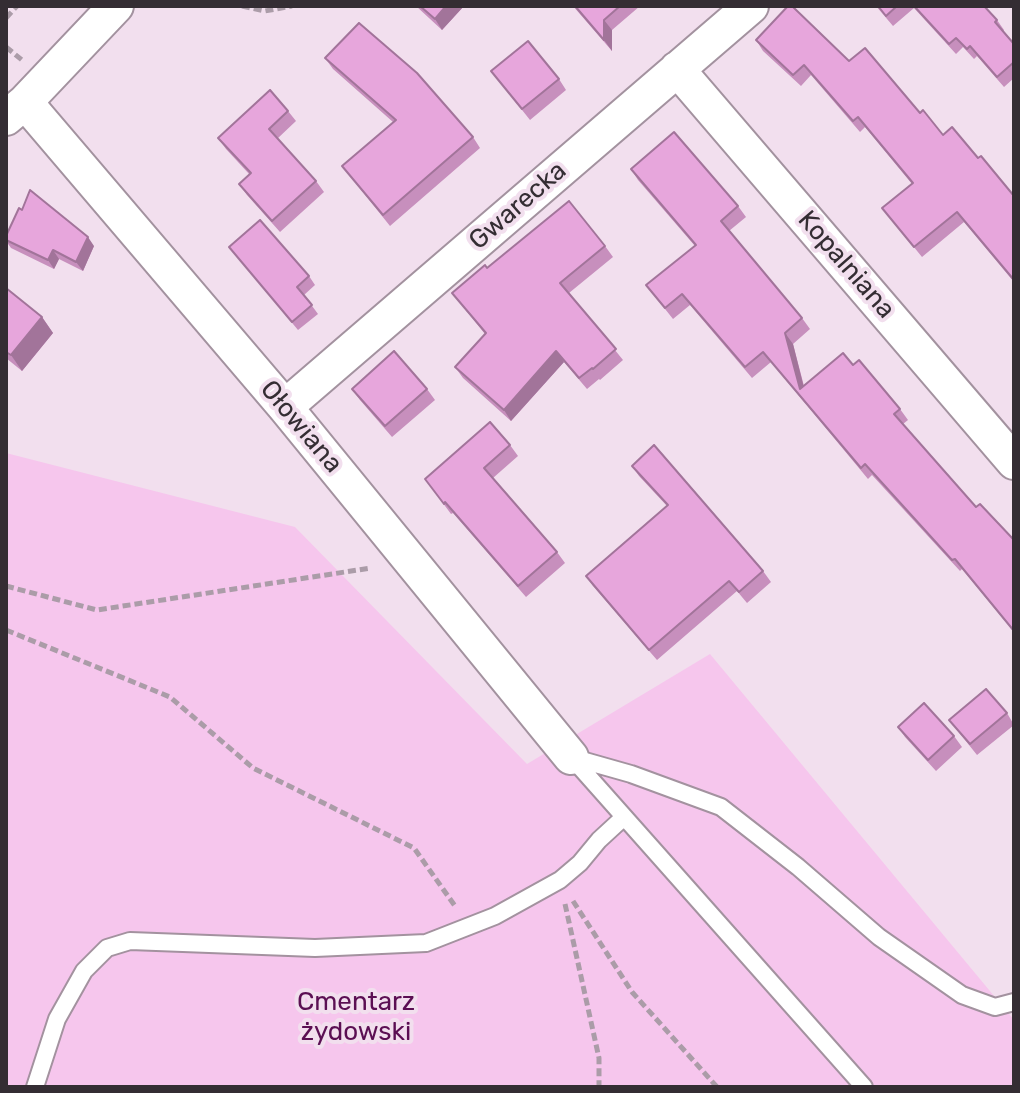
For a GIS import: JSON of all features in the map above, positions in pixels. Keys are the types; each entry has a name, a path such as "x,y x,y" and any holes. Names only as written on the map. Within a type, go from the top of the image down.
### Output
{"street":[{"path":"16,110 116,6"},
{"name":"Gwarecka","path":"285,407 751,6"},
{"name":"Kopalniana","path":"677,69 1014,462"},
{"name":"Ołowiana","path":"16,110 285,407 571,757"}],"lane":[{"path":"571,757 864,1087"},
{"path":"571,757 631,774 721,807 798,867 879,937 962,995 995,1007 1014,1002"},
{"path":"35,1087 57,1019 84,971 107,948 130,941 315,948 426,943 510,908 560,880 624,817"}],"path":[{"path":"6,18 17,6"},
{"path":"242,6 265,11 292,6"},
{"path":"6,586 97,610 412,562"},
{"path":"6,630 170,697 253,768 414,848 469,927"},
{"path":"560,880 599,1058 599,1087"},
{"path":"560,880 632,992 717,1087"}],"green space":[{"name":"Cmentarz żydowski","path":"6,453 295,527 527,764 710,654 1014,1020 1014,1087 6,1087"}],"building":[{"path":"420,6 446,6 435,19"},
{"path":"575,6 620,6 604,20 604,40"},
{"path":"788,6 792,6 849,61 865,48 920,113 923,110 943,135 952,127 1014,196 1014,280 957,212 914,247 882,208 913,183 858,117 853,121 804,65 793,75 756,40"},
{"path":"878,6 897,6 886,16"},
{"path":"914,6 984,6 1014,44 1014,62 997,77 970,46 967,49 956,38 949,44"},
{"path":"359,23 417,73 473,137 383,215 342,166 396,120 325,58"},
{"path":"528,41 559,79 522,109 491,71"},
{"path":"270,90 288,111 269,129 316,181 272,221 239,184 251,173 218,138"},
{"path":"674,132 738,206 721,221 802,318 785,333 800,389 843,353 853,365 859,360 900,409 894,414 976,507 980,504 1014,540 1014,631 955,559 952,560 865,464 861,468 763,352 745,367 682,294 665,308 646,285 696,245 631,169"},
{"path":"30,190 88,237 76,262 53,250 48,260 6,240"},
{"path":"569,201 605,246 560,283 616,349 579,378 556,351 504,410 455,367 486,333 452,293"},
{"path":"260,220 309,276 297,287 312,305 292,322 229,247"},
{"path":"6,288 42,317 11,355 6,352"},
{"path":"394,351 427,389 385,426 352,389"},
{"path":"490,422 510,445 484,468 557,552 518,586 425,479"},
{"path":"654,445 763,571 739,592 729,581 649,650 586,576 668,505 632,466"},
{"path":"986,689 1007,713 970,744 949,720"},
{"path":"924,703 954,736 928,760 898,727"}]}
